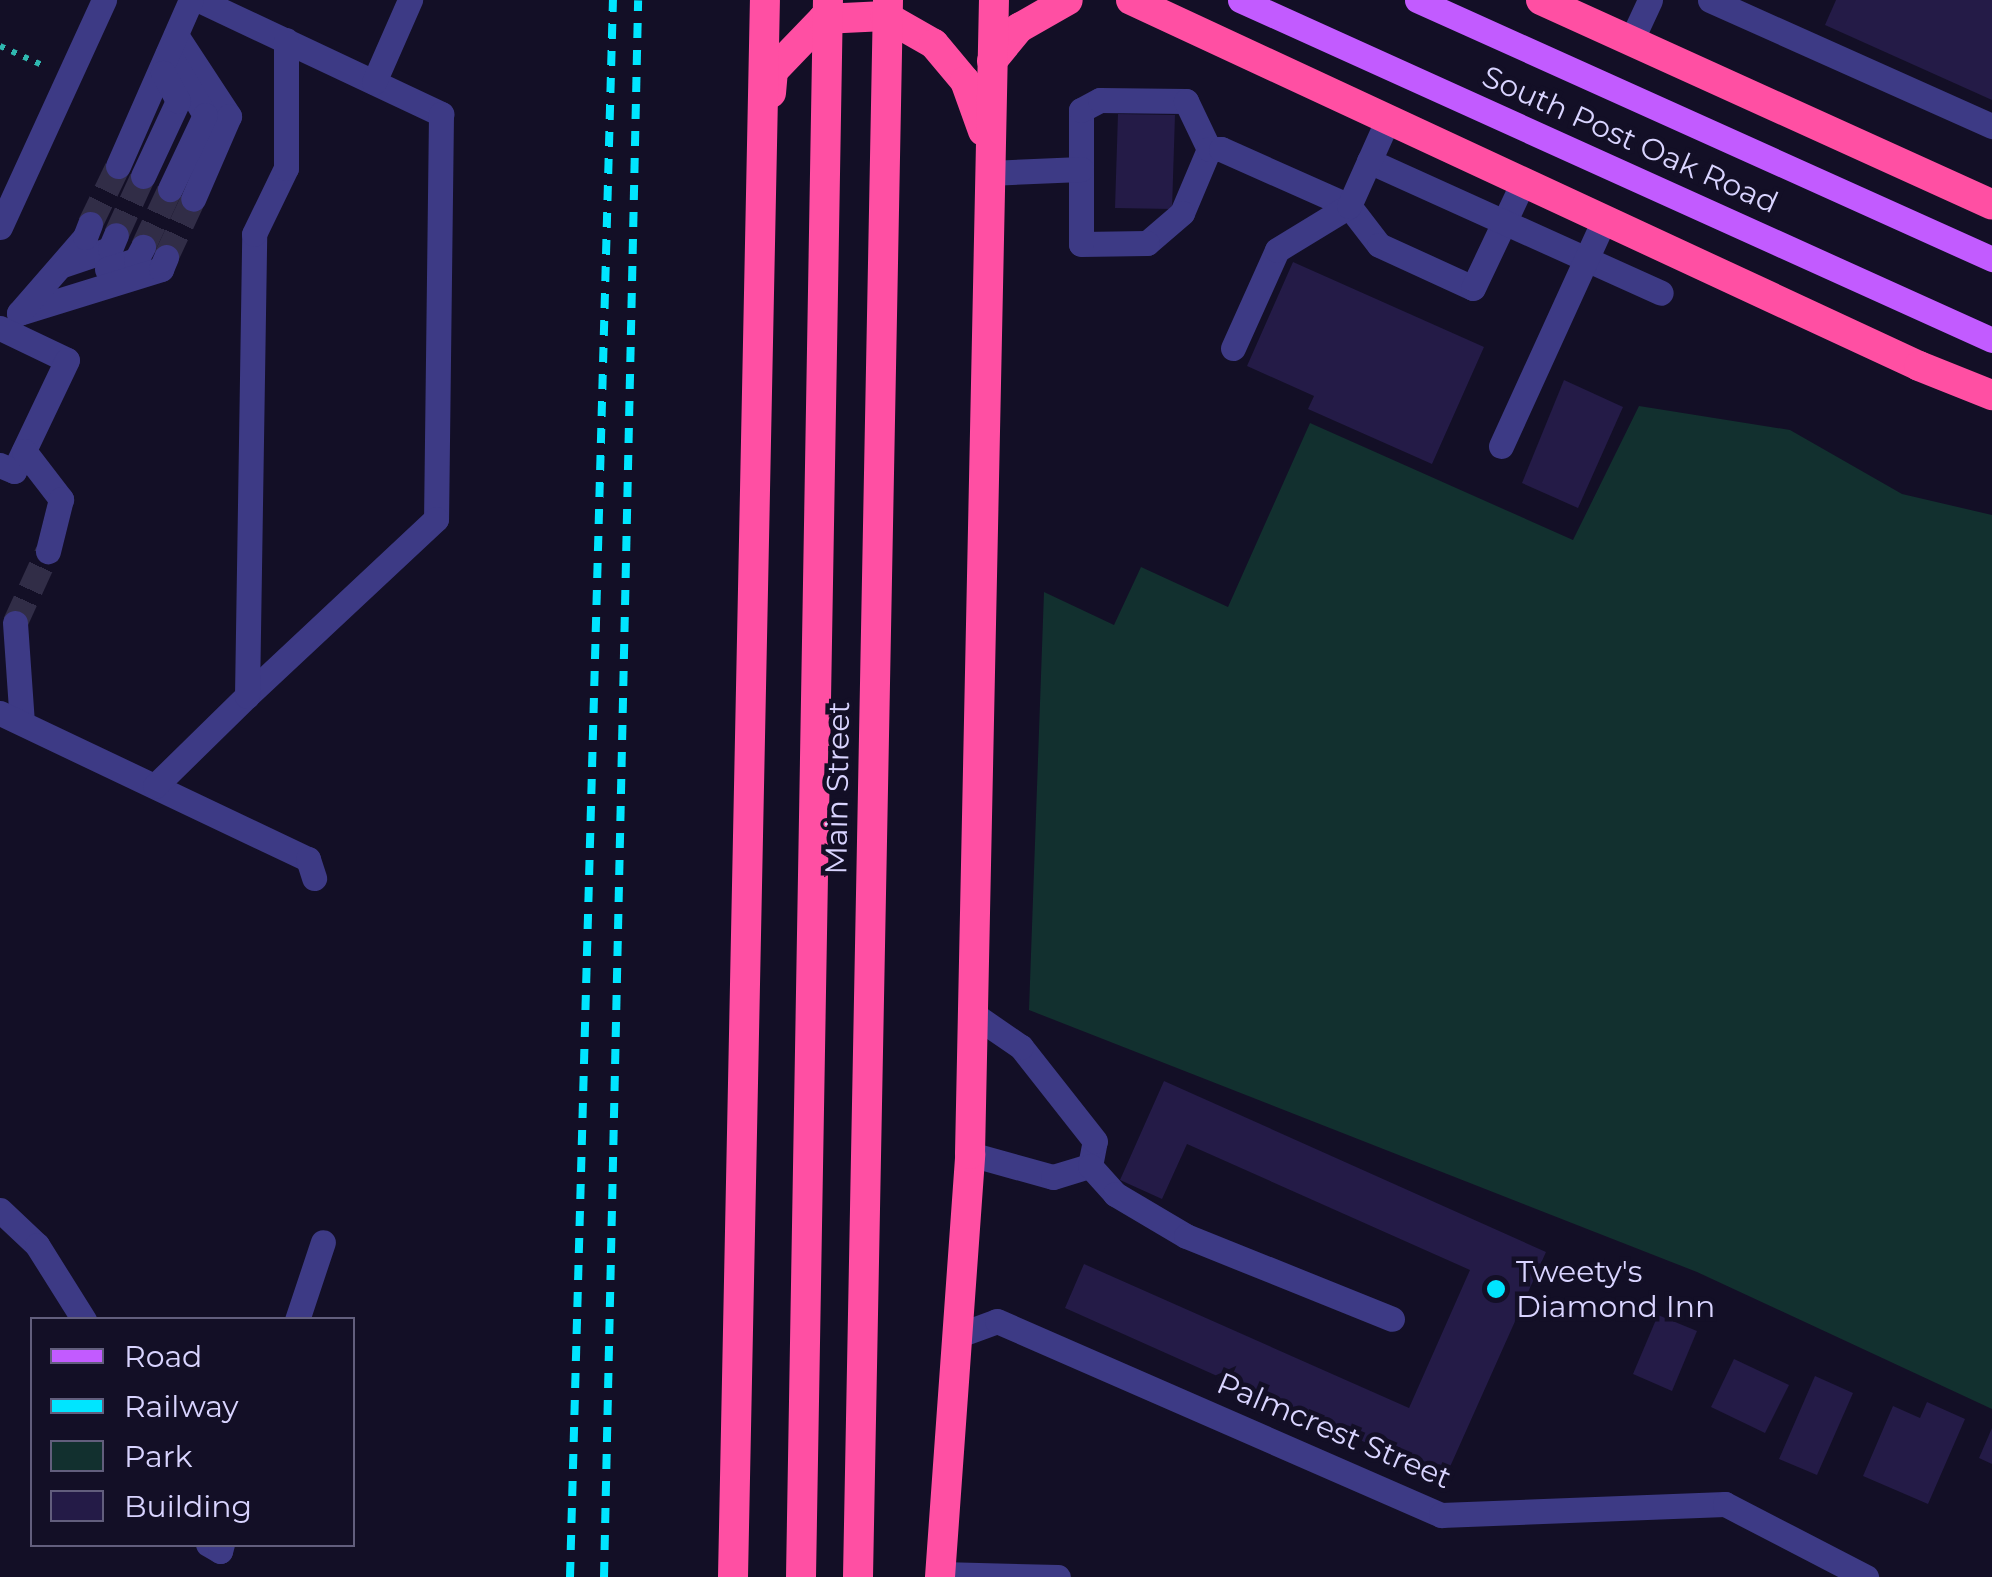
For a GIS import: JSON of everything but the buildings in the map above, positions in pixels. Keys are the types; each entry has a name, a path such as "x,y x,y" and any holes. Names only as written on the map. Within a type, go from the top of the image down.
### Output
{"highway":[{"path":"734,1577 764,0"},
{"name":"Main Street","path":"801,1577 828,0"},
{"name":"Main Street","path":"858,1577 888,0"},
{"path":"940,1576 970,1154 994,0"},
{"path":"992,62 1019,28 1068,0"},
{"path":"1131,0 1919,366 1992,395"},
{"path":"1541,0 1992,205"},
{"path":"762,237 772,71 824,19 884,16 934,44 965,81 989,160"}],"main road":[{"name":"South Post Oak Road","path":"1240,0 1992,340"},
{"name":"South Post Oak Road","path":"1417,0 1992,259"}],"street":[{"path":"0,227 104,0"},
{"path":"118,166 195,0 441,114 436,519 155,786"},
{"path":"374,82 410,0"},
{"path":"1631,41 1650,0"},
{"path":"1710,0 1992,126"},
{"path":"247,696 254,234 286,168 286,40"},
{"path":"143,176 178,101 168,52"},
{"path":"168,52 229,116 182,194"},
{"path":"1100,100 1186,101 1209,149 1182,213 1147,243 1081,244 1081,110 1100,100"},
{"path":"1233,348 1278,250 1349,206 1388,119"},
{"path":"1209,149 1221,149 1349,206 1379,245 1472,288 1523,182"},
{"path":"989,160 1081,169"},
{"path":"1369,160 1660,293"},
{"path":"1501,446 1604,220"},
{"path":"8,324 85,238 90,224"},
{"path":"60,266 110,249 116,235"},
{"path":"8,324 161,269 155,252 38,292"},
{"path":"0,464 14,471 67,360 8,324"},
{"path":"24,451 61,499 48,551"},
{"path":"15,623 11,718 308,859 314,878"},
{"path":"973,1014 1021,1048 1094,1141 1090,1166"},
{"path":"970,1154 1052,1177 1090,1166"},
{"path":"1090,1166 1115,1194 1186,1236 1392,1319"},
{"path":"0,1210 37,1244 82,1317"},
{"path":"298,1317 323,1242"},
{"name":"Palmcrest Street","path":"959,1335 996,1321 1442,1515 1724,1504 1866,1577"},
{"path":"940,1576 1058,1577"}],"path":[{"path":"0,46 68,77"}],"green space":[{"path":"1639,406 1790,430 1902,494 1992,515 1992,1409 1697,1272 1029,1010 1044,592 1114,625 1141,567 1228,607 1310,423 1573,540"}],"tunnel":[{"path":"90,224 118,166"},
{"path":"116,235 143,176"},
{"path":"143,247 170,189"},
{"path":"166,257 193,199"},
{"path":"15,623 48,551"}],"railway":[{"path":"570,1577 613,0"},
{"path":"604,1577 638,0"}],"place":[{"name":"Tweety's Diamond Inn","path":"1496,1289"}]}
